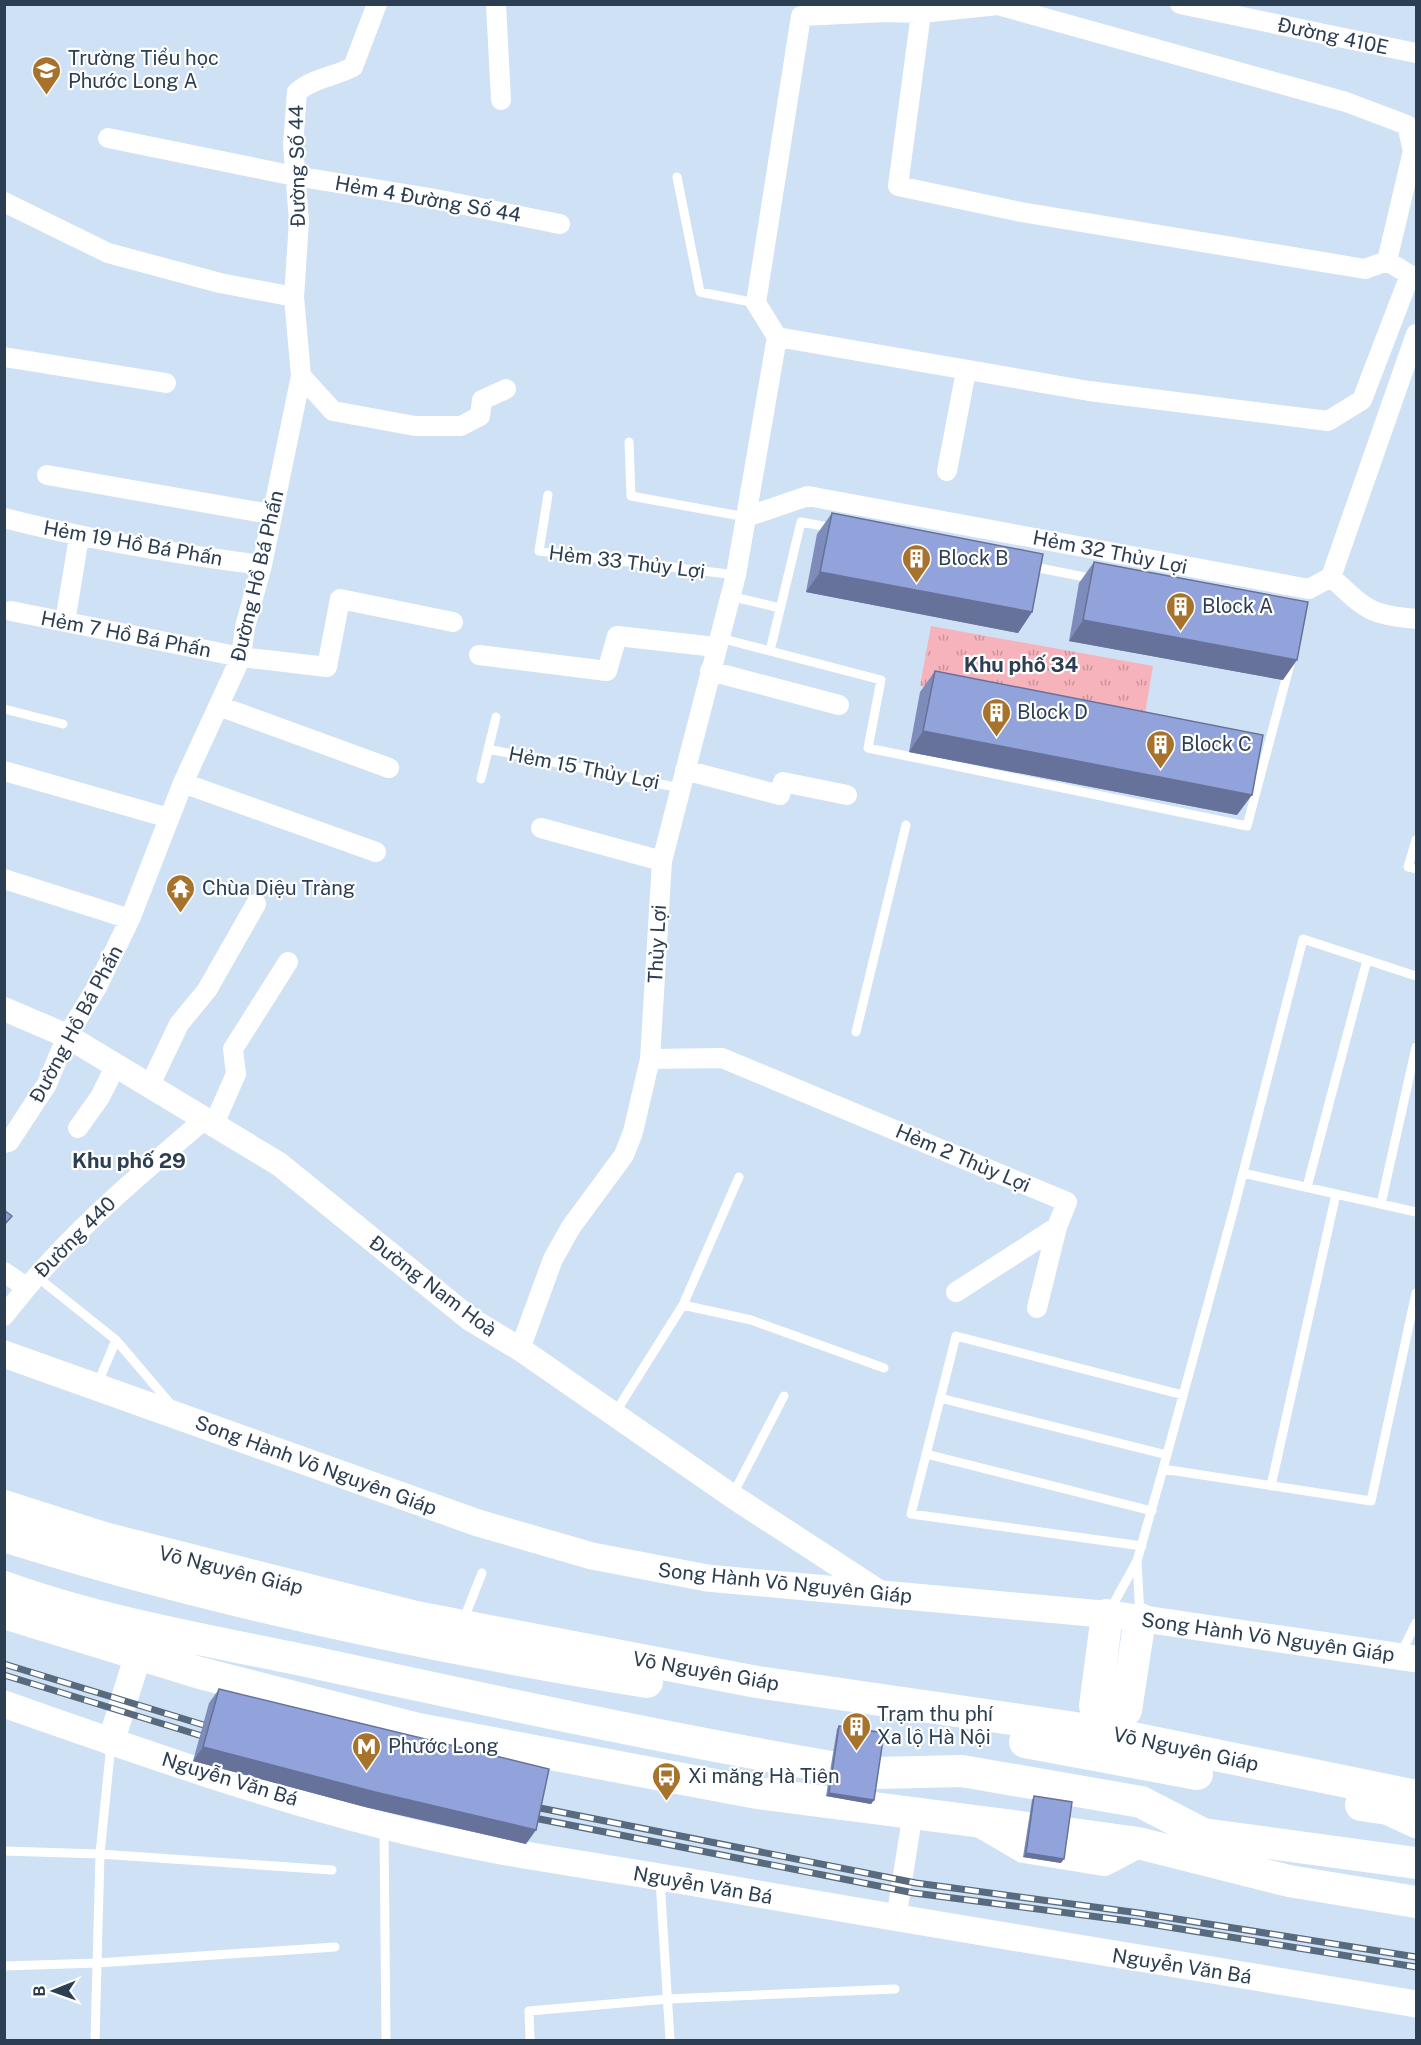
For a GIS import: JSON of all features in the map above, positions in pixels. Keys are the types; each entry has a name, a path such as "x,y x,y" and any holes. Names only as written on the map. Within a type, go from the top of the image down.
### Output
{"highway":[{"name":"Võ Nguyên Giáp","path":"4,1506 104,1538 416,1617 757,1682 1103,1732 1326,1789"},
{"name":"Võ Nguyên Giáp","path":"4,1536 213,1594 368,1632 548,1666 1058,1747 1140,1763 1407,1801 1416,1822"},
{"path":"4,1587 143,1640 200,1673 418,1729 757,1793 1028,1828"},
{"path":"5,1613 49,1604"},
{"path":"5,1613 664,1738 831,1767"},
{"path":"1107,1615 1095,1706 1103,1732 1140,1763"},
{"path":"1058,1747 1103,1732 1126,1710 1140,1618"},
{"path":"664,1738 757,1793"},
{"path":"876,1773 962,1771 1141,1802 1203,1834"},
{"path":"1066,1833 1138,1843 1289,1881 1416,1902"},
{"path":"1138,1843 1203,1834 1416,1863"},
{"path":"1234,1839 1289,1881"}],"main road":[{"name":"Song Hành Võ Nguyên Giáp","path":"4,1354 478,1523 592,1556 707,1578 1140,1618 1408,1658"},
{"path":"111,1742 143,1640"},
{"name":"Nguyễn Văn Bá","path":"4,1704 111,1742 384,1826 461,1843 896,1919 1416,2004"},
{"path":"978,1821 1023,1848 1104,1861 1138,1843"}],"street":[{"name":"Đường Số 44","path":"294,297 299,221 293,145 297,92 308,82 335,77 352,68 377,4"},
{"path":"496,4 501,100"},
{"name":"Đường 410E","path":"1180,4 1416,54"},
{"path":"998,5 1346,102 1407,125 1413,151 1387,261 1410,275 1362,400 1328,421 1089,391 777,337 756,303 801,16 885,12 921,13 998,5"},
{"path":"921,13 897,186 1021,212 1365,269 1387,261"},
{"name":"Hẻm 4 Đường Số 44","path":"108,138 296,176 430,198 560,224"},
{"path":"4,202 108,253 220,283 294,297"},
{"name":"Đường Hồ Bá Phấn","path":"4,1143 9,1142 47,1084 67,1036 97,987 130,919 183,783 241,657 245,627 262,565 270,514 287,450 301,376 294,297"},
{"path":"1416,334 1331,577 1366,608 1382,616 1416,619"},
{"name":"Thủy Lợi","path":"520,1349 558,1251 571,1227 624,1155 633,1132 650,1059 662,861 736,575 777,337"},
{"path":"4,357 166,383"},
{"path":"947,471 966,371"},
{"path":"301,376 333,411 415,426 461,426 480,416 482,400 506,389"},
{"path":"47,475 270,514"},
{"name":"Hẻm 32 Thủy Lợi","path":"746,517 808,496 1309,589 1331,577"},
{"name":"Hẻm 19 Hồ Bá Phấn","path":"4,518 79,537 182,555 262,565"},
{"path":"65,622 79,537"},
{"name":"Hẻm 7 Hồ Bá Phấn","path":"11,611 241,657 327,666 340,599 453,622"},
{"path":"479,655 608,671 617,636 718,643"},
{"path":"710,671 839,705"},
{"path":"219,706 389,768"},
{"path":"4,771 169,818"},
{"path":"682,779 780,795 783,782 847,795"},
{"path":"183,783 376,852"},
{"path":"541,828 662,861"},
{"path":"4,879 130,919"},
{"path":"150,1085 179,1024 207,990 256,904"},
{"path":"210,1121 236,1074 233,1049 288,962"},
{"name":"Đường Nam Hoà","path":"4,1009 67,1036 279,1164 471,1319 520,1349 732,1496 885,1595"},
{"name":"Hẻm 2 Thủy Lợi","path":"650,1059 722,1058 1068,1202 1058,1227"},
{"path":"78,1128 100,1097 117,1065"},
{"name":"Đường 440","path":"4,1316 31,1282 93,1215 210,1121"},
{"path":"956,1292 1058,1227"},
{"path":"1038,1308 1058,1227"},
{"path":"4,1272 31,1282"},
{"path":"896,1919 913,1812"}],"lane":[{"path":"677,177 699,292 756,303"},
{"path":"628,442 632,496 746,517"},
{"name":"Hẻm 33 Thủy Lợi","path":"548,495 539,551 736,575"},
{"path":"770,651 801,522 847,531"},
{"path":"1022,565 1104,581"},
{"path":"730,596 780,608"},
{"path":"718,643 770,651 881,680 868,748 1247,826 1293,654"},
{"path":"4,709 63,724"},
{"name":"Hẻm 15 Thủy Lợi","path":"481,779 496,717"},
{"name":"Hẻm 15 Thủy Lợi","path":"488,749 682,779"},
{"path":"856,1032 906,825"},
{"path":"1416,840 1408,867 1416,869"},
{"path":"1107,1615 1137,1561 1142,1546 1243,1173 1303,939 1416,976"},
{"path":"1306,1187 1367,960"},
{"path":"1381,1204 1416,1047"},
{"path":"1243,1173 1416,1212"},
{"path":"613,1415 683,1305 739,1177"},
{"path":"1271,1486 1336,1194"},
{"path":"31,1282 116,1340 182,1417"},
{"path":"1163,1469 1371,1501 1416,1293"},
{"path":"683,1305 751,1320 884,1368"},
{"path":"1142,1546 911,1514 956,1336 1183,1395"},
{"path":"96,1386 116,1340"},
{"path":"732,1496 784,1396"},
{"path":"940,1398 1167,1455"},
{"path":"926,1454 1152,1511"},
{"path":"1137,1561 1140,1618"},
{"path":"461,1626 482,1573"},
{"path":"1408,1658 1416,1623"},
{"path":"95,2040 100,1854 111,1742"},
{"path":"384,1826 386,2040"},
{"path":"4,1851 100,1854 332,1870"},
{"path":"660,1877 670,2040"},
{"path":"4,1966 97,1963 335,1947"},
{"path":"530,2040 529,2011 668,1999 895,1989"}],"green space":[{"path":"931,626 1153,666 1143,726 920,686"}],"building":[{"path":"832,513 1043,554 1032,612 820,572"},
{"path":"1094,562 1308,602 1297,660 1083,620"},
{"path":"935,671 1263,735 1252,795 923,731"},
{"path":"4,1210 12,1216 4,1225"},
{"path":"219,1689 549,1769 536,1830 375,1792 203,1747"},
{"name":"Trạm thu phí Xa lộ Hà Nội","path":"839,1726 884,1733 874,1800 829,1793"},
{"path":"1034,1796 1072,1802 1064,1859 1026,1853"}],"railway":[{"path":"4,1664 220,1730"},
{"path":"4,1675 215,1740"},
{"path":"525,1805 916,1883 1139,1913 1416,1957"},
{"path":"524,1816 914,1893 1137,1922 1416,1967"}],"place":[{"name":"Trường Tiểu học Phước Long A","path":"47,96"},
{"name":"Block B","path":"917,584"},
{"name":"Block A","path":"1181,632"},
{"name":"Block D","path":"996,738"},
{"name":"Block C","path":"1160,770"},
{"name":"Chùa Diệu Tràng","path":"181,914"},
{"name":"Trạm thu phí Xa lộ Hà Nội","path":"856,1752"},
{"name":"Phước Long","path":"367,1772"},
{"name":"Xi măng Hà Tiên","path":"667,1802"}],"district":[{"name":"Khu phố 34","path":"1021,665"},
{"name":"Khu phố 29","path":"129,1161"}]}
